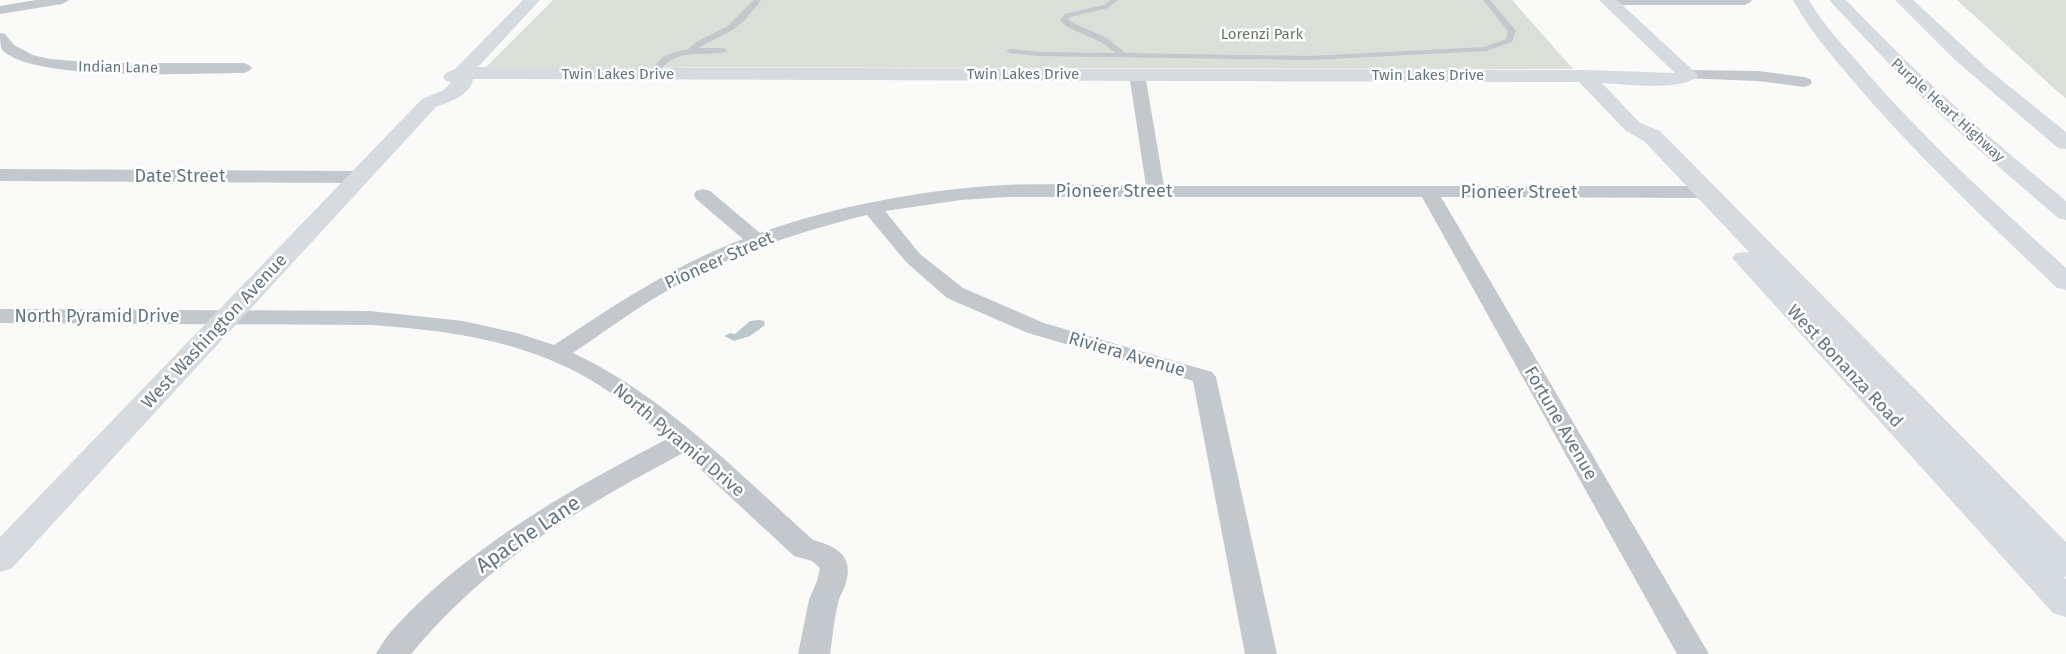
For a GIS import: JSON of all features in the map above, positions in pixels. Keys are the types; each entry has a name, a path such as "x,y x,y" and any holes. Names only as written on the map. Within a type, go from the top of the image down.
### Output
{"main road":[{"name":"West Washington Avenue","path":"0,559 429,103 451,94 464,82 462,73 532,0"},
{"path":"1608,0 1688,75"},
{"path":"1801,0 1829,39 1927,150 2066,282"},
{"name":"Purple Heart Highway","path":"1837,0 1880,47 1925,90 1974,135 2066,213"},
{"path":"1903,0 1942,39 2066,144"},
{"name":"Twin Lakes Drive","path":"462,73 1584,76 1609,79 1677,80 1688,75"},
{"name":"West Bonanza Road","path":"1584,76 1633,127 1630,136 1694,192 1828,332 2066,564"},
{"name":"West Bonanza Road","path":"1828,332 2066,603"}],"street":[{"path":"0,29 2,10 62,0"},
{"path":"1608,0 1745,1"},
{"name":"Indian Lane","path":"0,37 9,48 28,58 49,64 98,68 244,68"},
{"path":"1137,74 1156,191"},
{"name":"Twin Lakes Drive","path":"1688,75 1758,76 1804,82"},
{"name":"Date Street","path":"0,175 360,177"},
{"name":"Pioneer Street","path":"558,353 659,286 712,259 756,240 834,216 872,208 970,193 1156,191 1694,192"},
{"name":"Fortune Avenue","path":"1428,192 1693,654"},
{"path":"703,195 756,240"},
{"name":"Riviera Avenue","path":"872,208 913,258 955,293 1036,328 1204,377 1261,654"},
{"name":"North Pyramid Drive","path":"0,316 366,317 468,327 516,338 558,353 627,392 685,441 804,549 821,553 835,565 832,581 824,600 814,654"},
{"name":"Apache Lane","path":"392,654 439,601 515,537 580,497 685,441"}],"lane":[{"path":"691,50 696,45 725,32 743,19 758,0"},
{"path":"1115,0 1106,7 1067,15 1064,20 1070,25 1104,40 1123,55"},
{"path":"1010,51 1039,54 1310,58 1385,56 1486,49 1509,40 1512,31 1486,0"},
{"path":"652,74 657,66 676,53 691,50 722,50"}],"green space":[{"name":"Lorenzi Park","path":"553,0 1512,0 1573,69 486,67"},
{"path":"1957,0 2066,0 2066,98 2057,91"}],"shaded area":[{"path":"750,321 764,321 765,325 750,336 734,341 724,336 730,333 735,334"}]}
